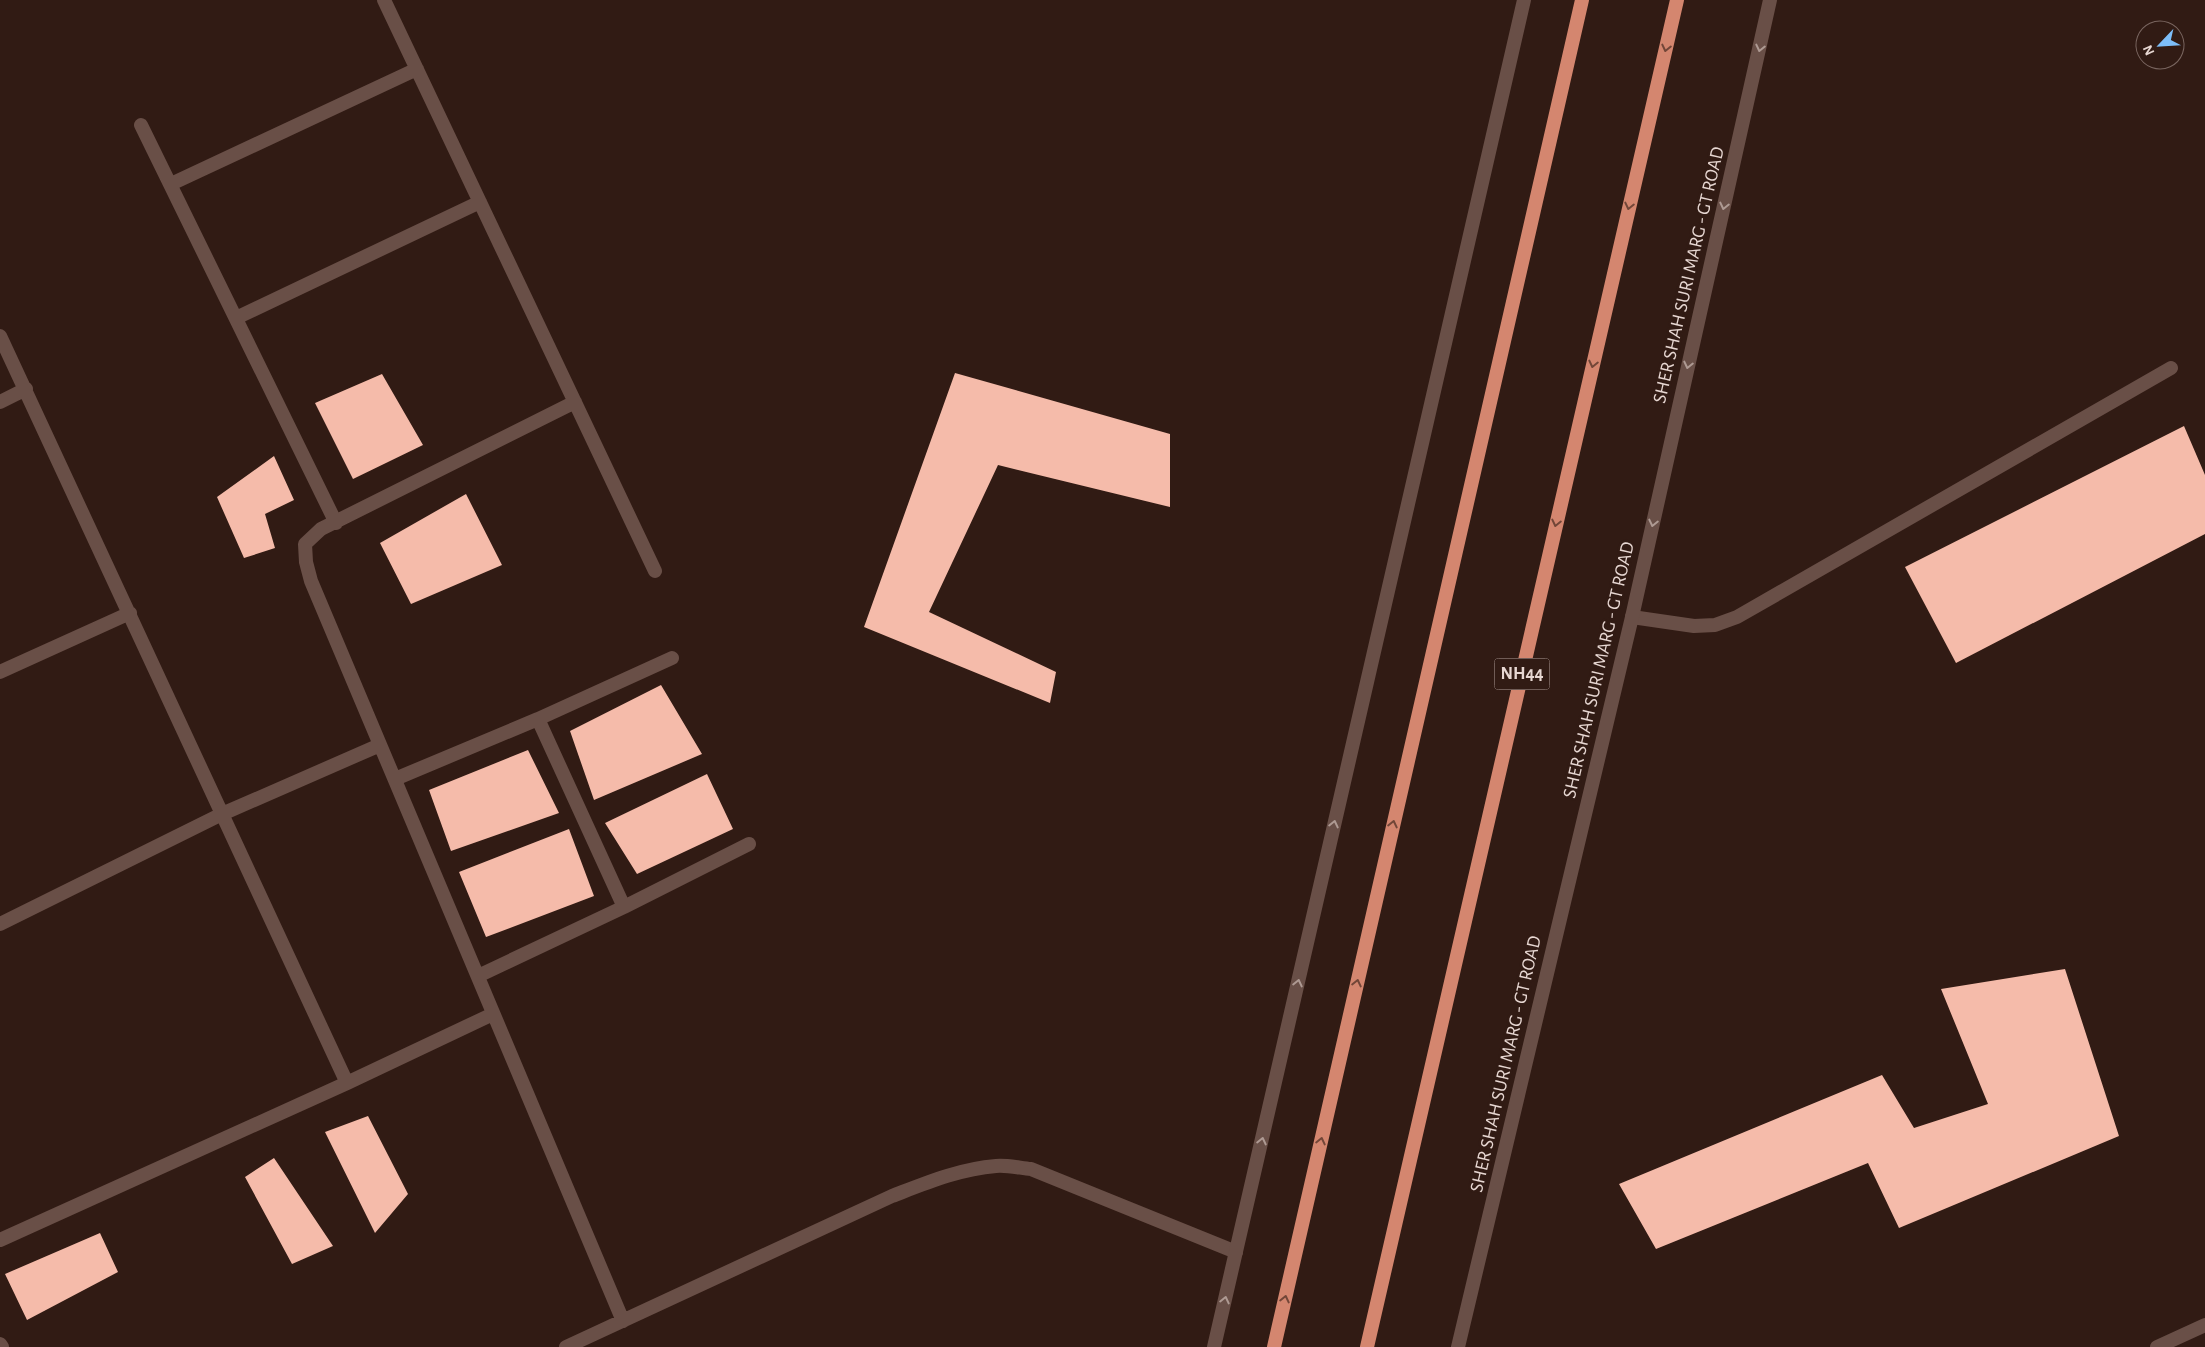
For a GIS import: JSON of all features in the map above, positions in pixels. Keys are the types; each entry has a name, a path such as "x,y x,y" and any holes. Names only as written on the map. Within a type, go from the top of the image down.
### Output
{"highway":[{"path":"1274,1347 1582,0"},
{"name":"NH44","path":"1366,1347 1677,0"}],"street":[{"path":"384,0 655,571"},
{"path":"1214,1347 1524,0"},
{"name":"SHER SHAH SURI MARG - GT ROAD","path":"1458,1347 1632,616 1770,0"},
{"path":"171,184 417,68"},
{"path":"141,125 336,523"},
{"path":"236,318 480,202"},
{"path":"0,336 347,1083"},
{"path":"1632,616 1694,626 1715,624 1737,617 2172,368"},
{"path":"0,402 26,389"},
{"path":"575,402 321,529 305,544 306,562 311,581 623,1321"},
{"path":"0,672 130,613"},
{"path":"395,779 538,719 672,658"},
{"path":"538,719 624,907"},
{"path":"0,924 222,814 380,745"},
{"path":"478,976 624,907 749,844"},
{"path":"0,1240 347,1083 493,1014"},
{"path":"566,1347 892,1196 937,1178 969,1169 998,1166 1031,1169 1236,1252"},
{"path":"2157,1347 2205,1326"}],"building":[{"path":"955,373 1170,434 1170,507 998,465 929,612 1056,672 1050,703 864,627"},
{"path":"382,374 423,445 353,479 315,403"},
{"path":"2184,426 2205,475 2205,534 1956,663 1905,567"},
{"path":"274,456 294,500 265,514 275,548 244,558 217,497"},
{"path":"466,494 502,565 411,604 380,543"},
{"path":"661,685 702,754 594,800 570,731"},
{"path":"528,750 559,813 451,851 429,790"},
{"path":"707,774 733,829 637,874 605,823"},
{"path":"569,829 594,896 486,937 459,872"},
{"path":"2065,969 2119,1136 1899,1228 1868,1163 1656,1249 1619,1184 1882,1075 1914,1128 1988,1104 1941,989"},
{"path":"368,1116 408,1194 375,1233 325,1132"},
{"path":"274,1158 333,1246 292,1264 245,1177"},
{"path":"100,1233 118,1272 27,1320 5,1274"}]}
